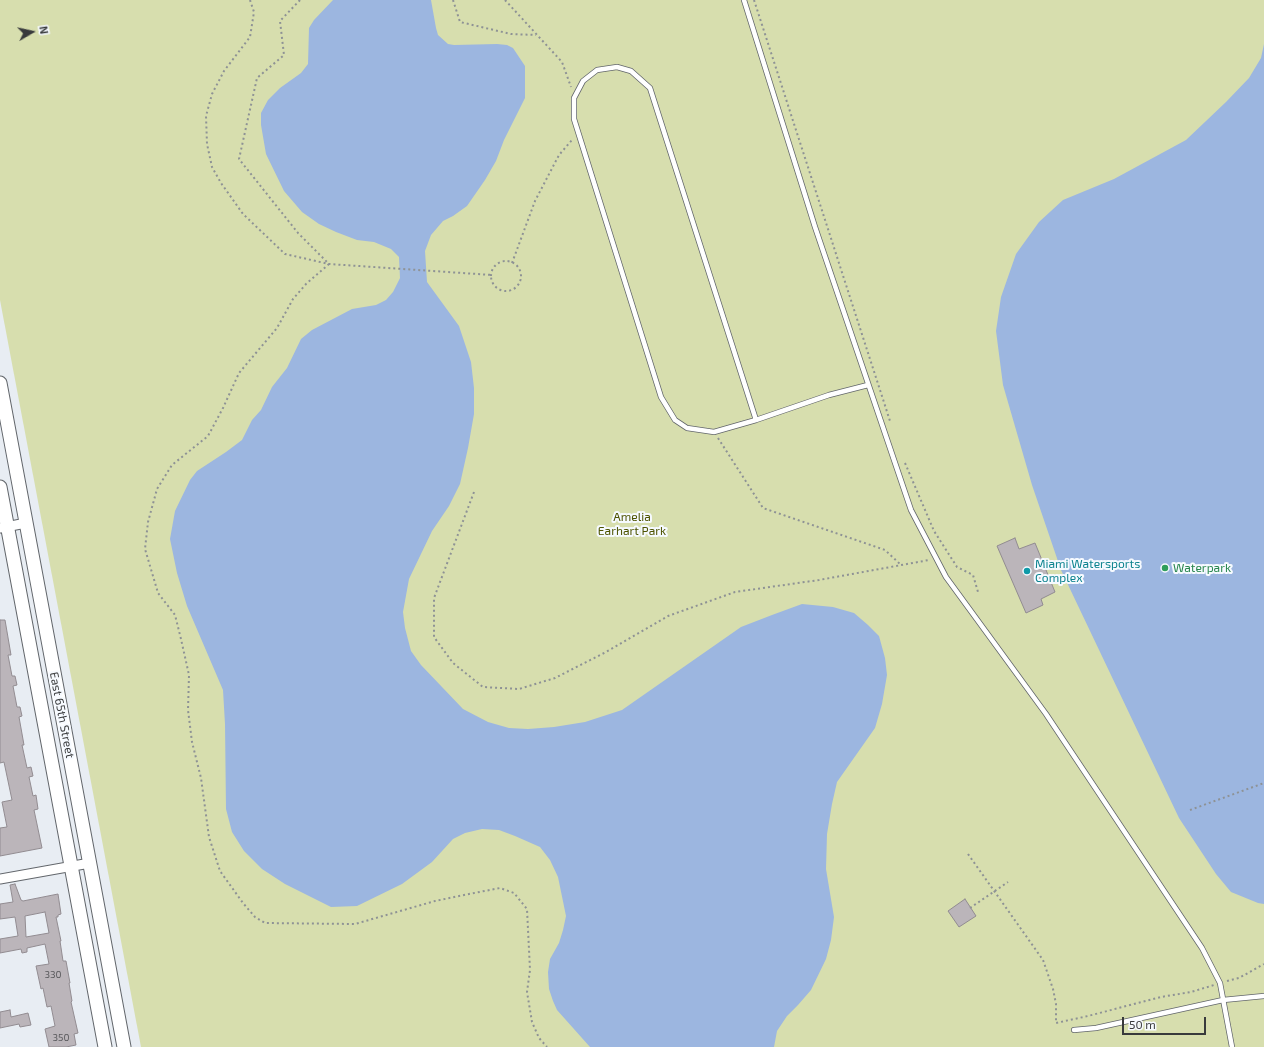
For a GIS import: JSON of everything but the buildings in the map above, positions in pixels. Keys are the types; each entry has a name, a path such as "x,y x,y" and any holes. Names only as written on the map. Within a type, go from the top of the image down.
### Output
{"main road":[{"name":"East 65th Street","path":"0,383 124,1047"},
{"name":"East 65th Street","path":"0,487 4,527 105,1047"}],"street":[{"path":"4,527 26,523"},
{"path":"0,879 90,863"}],"lane":[{"path":"744,0 815,227 911,510 946,578 1051,721 1202,948 1220,983 1232,1047"},
{"path":"756,420 650,88 631,71 617,67 597,70 583,81 574,98 574,119 661,397 674,420 687,428 714,432 756,420 828,395 868,385"},
{"path":"1074,1030 1096,1028 1223,1000 1264,996"}],"path":[{"path":"250,0 254,12 250,37 224,71 212,94 206,116 206,144 212,167 221,183 243,214 285,254 329,264 492,274"},
{"path":"300,0 280,21 284,55 257,78 239,159 298,233 329,264"},
{"path":"453,0 460,22 511,34 536,35"},
{"path":"505,0 562,62 574,98"},
{"path":"754,0 891,424"},
{"path":"512,263 538,195 559,156 578,134"},
{"path":"502,262 512,263 520,270 521,281 514,289 509,291 498,289 492,280 493,269 502,262"},
{"path":"329,264 306,284 293,299 277,328 238,373 223,408 208,436 172,465 157,490 148,522 145,549 158,593 175,615 188,675 188,710 192,742 201,778 208,837 220,871 255,917 265,923 355,924 435,901 469,894 500,888 514,893 527,909 530,970 527,992 532,1022 539,1038 548,1047"},
{"path":"714,432 762,508 885,550 901,565"},
{"path":"904,461 919,500 934,531 957,566 972,575 978,592"},
{"path":"474,492 434,598 434,637 453,663 483,687 519,689 555,678 606,652 668,616 735,592 819,580 936,558"},
{"path":"1190,810 1264,783"},
{"path":"968,854 1042,960 1056,1004 1056,1023 1192,992 1240,978 1264,964"},
{"path":"970,908 1008,882"}],"green space":[{"name":"Amelia Earhart Park","path":"0,0 1264,0 1264,1047 141,1047 0,300"}],"water":[{"path":"333,0 431,0 438,35 448,44 507,45 513,48 525,66 525,98 504,140 496,161 467,206 443,221 431,235 425,251 427,282 459,326 471,362 474,388 474,414 460,484 449,506 432,531 409,579 403,612 405,628 411,651 421,665 463,709 488,722 509,728 528,729 585,722 622,710 741,627 802,604 833,607 854,613 879,636 885,658 887,675 882,704 875,728 837,782 827,834 826,869 834,917 831,940 826,959 811,990 787,1016 777,1031 774,1047 590,1047 557,1010 549,989 548,972 550,959 559,943 566,916 558,877 550,860 540,847 515,836 499,830 482,829 465,833 453,839 432,862 402,884 357,906 331,907 285,884 262,869 244,851 232,832 226,809 223,690 187,606 177,573 170,539 175,511 190,480 197,471 242,440 252,420 261,410 272,387 287,368 301,339 312,330 352,309 376,305 386,300 393,292 400,278 399,257 391,249 374,242 357,240 336,232 319,224 302,212 284,191 266,154 261,125 261,113 268,100 280,88 301,73 308,64 309,28 314,20"},
{"name":"Waterpark","path":"1264,44 1264,904 1231,892 1216,874 1179,818 1061,570 1032,485 1003,385 996,331 1001,297 1016,254 1039,222 1063,200 1114,179 1186,140 1249,78 1261,58"}],"place":[{"name":"Waterpark","path":"1165,568"},
{"name":"Miami Watersports Complex","path":"1027,571"}]}
